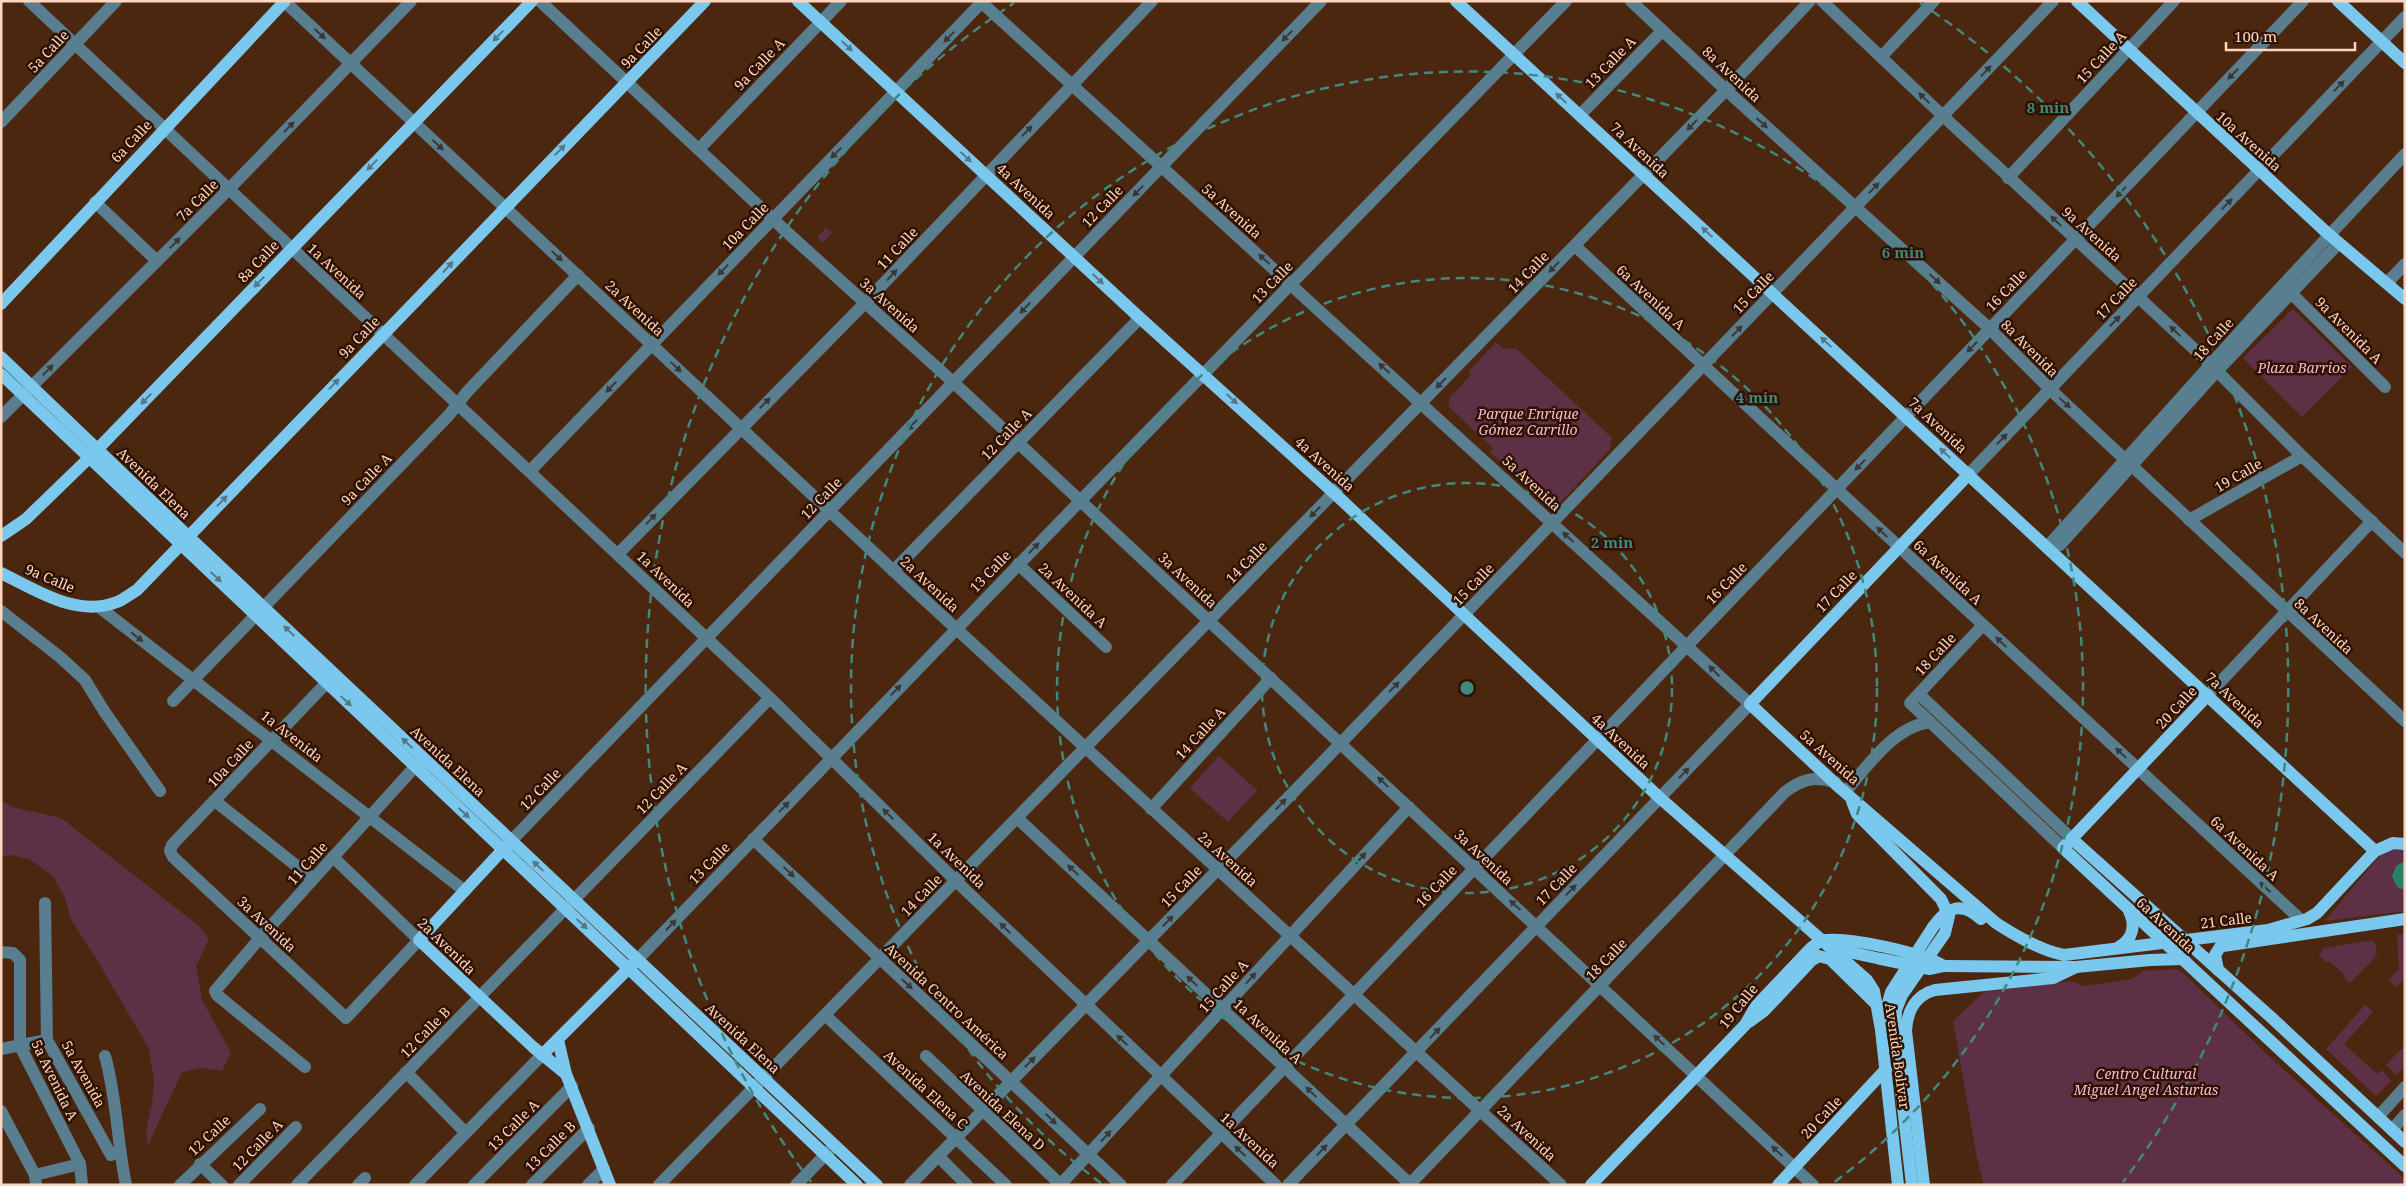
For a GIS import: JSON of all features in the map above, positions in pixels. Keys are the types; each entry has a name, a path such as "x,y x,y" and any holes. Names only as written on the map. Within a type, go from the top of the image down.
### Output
{"main road":[{"name":"8a Calle","path":"1,536 10,533 26,519 93,453 532,1"},
{"name":"9a Calle","path":"1,573 64,602 79,606 99,607 118,602 137,590 504,207 628,83 705,1"},
{"name":"4a Avenida","path":"798,1 1140,318 1205,375 1465,614 1660,798 1832,948"},
{"name":"7a Avenida","path":"1456,1 2375,851"},
{"name":"10a Avenida","path":"2077,1 2196,113 2335,239 2405,299"},
{"path":"2338,1 2405,63"},
{"name":"6a Calle","path":"1,304 163,129 285,2"},
{"name":"Avenida Elena","path":"1,357 28,391 569,904 633,964 764,1078 830,1150 857,1185"},
{"name":"Avenida Elena","path":"1,374 28,391"},
{"name":"17 Calle","path":"1750,704 1969,474"},
{"name":"20 Calle","path":"2063,848 2208,695"},
{"name":"5a Avenida","path":"1750,704 1847,794 1996,923 2051,952"},
{"path":"1847,794 1857,814 1941,899 1949,916 1945,933 1902,996 1896,1010 1895,1037 1912,1185"},
{"name":"6a Avenida","path":"2072,839 2405,1142"},
{"path":"2375,851 2394,843 2405,844"},
{"name":"12 Calle","path":"418,940 508,845"},
{"name":"6a Avenida","path":"2063,848 2405,1166"},
{"name":"21 Calle","path":"1881,1030 1891,992 1942,915 1958,908 1969,909 2012,942 2032,950 2072,955 2119,947 2268,930 2317,913 2375,851"},
{"path":"2119,947 2128,939 2133,929 2133,918 2129,911"},
{"name":"21 Calle","path":"2218,970 2214,958 2220,947 2307,935 2332,928 2405,918"},
{"path":"2268,930 2300,927 2332,928"},
{"name":"19 Calle","path":"1591,1185 1745,1025 1756,1006 1815,944 1834,938 1931,959 1944,966"},
{"name":"2a Avenida","path":"418,940 479,998 566,1074"},
{"path":"1832,948 1930,968 1944,966 2076,967 2150,960 2204,958"},
{"name":"Avenida Bolívar","path":"1832,948 1867,980 1874,991 1886,1069 1898,1185"},
{"path":"1745,1025 1764,1011 1812,960 1819,956 1830,959 1876,1004"},
{"name":"Avenida Elena","path":"633,964 755,1088 830,1150 877,1185"},
{"name":"13 Calle","path":"542,1055 633,964"},
{"path":"1924,1185 1906,1031 1908,1017 1916,1001 1921,996 1935,990 2053,978 2076,967"},
{"path":"558,1040 566,1074 610,1185"},
{"name":"20 Calle","path":"1778,1185 1886,1069"}],"street":[{"name":"1a Avenida","path":"29,1 770,698 956,881 1276,1185"},
{"name":"5a Calle","path":"1,122 116,1"},
{"name":"7a Calle","path":"1,417 228,190 411,1"},
{"name":"3a Avenida","path":"540,1 773,219 954,382 1018,444 1813,1185"},
{"name":"9a Calle A","path":"699,149 842,1"},
{"name":"11 Calle","path":"618,554 865,303 1152,1"},
{"name":"12 Calle","path":"508,845 1321,1"},
{"name":"13 Calle","path":"633,964 955,628 1205,375 1566,1"},
{"name":"8a Avenida","path":"1631,1 1726,90 1990,329 2050,389 2286,612 2405,721"},
{"name":"14 Calle","path":"661,1184 1575,246 1810,1"},
{"name":"9a Avenida","path":"1822,1 2008,178 2138,296 2214,368 2302,456 2405,553"},
{"path":"1881,57 1934,1"},
{"name":"15 Calle","path":"915,1180 1465,614 2053,1"},
{"name":"15 Calle A","path":"2008,178 2174,1"},
{"name":"16 Calle","path":"1172,1185 2303,1"},
{"name":"2a Avenida","path":"285,2 893,571 1561,1185"},
{"name":"5a Avenida","path":"982,2 1688,645 1750,704"},
{"name":"10a Calle","path":"530,471 982,2"},
{"name":"17 Calle","path":"1969,474 2405,17"},
{"name":"13 Calle A","path":"1580,115 1662,30"},
{"name":"18 Calle","path":"2214,368 2292,294 2405,154"},
{"path":"95,202 157,261"},
{"name":"18 Calle","path":"2050,550 2214,368 2335,239"},
{"name":"6a Avenida A","path":"1575,246 2301,920"},
{"path":"2387,283 2405,264"},
{"name":"9a Calle A","path":"173,701 458,404 578,275"},
{"name":"9a Avenida A","path":"2292,294 2385,387"},
{"name":"12 Calle A","path":"893,571 1140,318"},
{"name":"19 Calle","path":"2189,520 2302,456"},
{"name":"20 Calle","path":"2208,695 2372,521"},
{"name":"2a Avenida A","path":"1018,564 1106,647"},
{"name":"1a Avenida","path":"99,607 465,891"},
{"path":"1,611 86,680 104,711 160,791"},
{"name":"18 Calle","path":"1914,698 1983,625"},
{"name":"10a Calle","path":"170,851 172,844 330,678"},
{"name":"14 Calle A","path":"1151,809 1271,678"},
{"name":"12 Calle A","path":"569,904 770,698"},
{"name":"6a Avenida","path":"1914,698 1930,722 2063,848"},
{"name":"6a Avenida","path":"1914,698 2072,839"},
{"name":"17 Calle","path":"1288,1185 1750,704"},
{"path":"1847,794 1902,732 1916,725 1930,722"},
{"name":"11 Calle","path":"304,1067 217,995 216,991 312,879 419,762"},
{"name":"18 Calle","path":"1410,1184 1785,792 1797,782 1809,778 1821,778 1834,782"},
{"path":"214,801 312,879"},
{"name":"15 Calle A","path":"1061,1185 1409,807"},
{"name":"1a Avenida A","path":"1017,818 1410,1184"},
{"name":"Avenida Centro América","path":"753,839 1121,1185"},
{"name":"3a Avenida","path":"170,851 172,857 346,1018"},
{"name":"2a Avenida","path":"333,857 418,940"},
{"name":"5a Avenida","path":"45,903 48,1040 112,1155 119,1153"},
{"name":"12 Calle B","path":"297,1185 569,904"},
{"name":"12 Calle","path":"346,1018 418,940"},
{"name":"5a Avenida A","path":"1,952 18,955 20,960 20,1046 80,1164 82,1185"},
{"name":"Avenida Elena C","path":"825,1016 1006,1185"},
{"path":"1,1050 48,1040"},
{"name":"13 Calle","path":"415,1185 542,1055"},
{"path":"104,1056 112,1083 120,1136 119,1153 126,1185"},
{"name":"Avenida Elena D","path":"926,1056 1061,1185"},
{"path":"406,1072 465,1132"},
{"name":"13 Calle A","path":"474,1185 572,1086"},
{"path":"2378,1117 2405,1087"},
{"name":"12 Calle","path":"180,1185 260,1109"},
{"path":"1,1111 36,1180 80,1164"},
{"path":"2392,1130 2405,1115"},
{"name":"12 Calle A","path":"239,1185 296,1126"},
{"name":"13 Calle B","path":"532,1185 589,1128"},
{"path":"796,1185 830,1150"},
{"path":"938,1156 967,1185"},
{"path":"200,1164 222,1185"},
{"path":"588,1185 604,1169"},
{"path":"915,1180 929,1185"}],"green space":[{"path":"826,228 832,233 823,243 817,237"},
{"name":"Plaza Barrios","path":"2293,309 2352,367 2302,417 2243,358"},
{"name":"Parque Enrique Gómez Carrillo","path":"1496,342 1504,349 1516,348 1612,438 1610,449 1559,504 1552,505 1503,458 1500,461 1490,452 1493,448 1448,406 1450,397 1470,376 1469,371"},
{"path":"1219,756 1257,790 1228,822 1190,788"},
{"path":"1,800 12,807 61,818 199,926 209,939 196,966 202,1000 231,1053 222,1071 202,1068 182,1072 147,1147 147,1124 152,1105 154,1079 148,1047 96,958 71,920 65,898 53,876 29,859 11,855 1,857"},
{"path":"2394,849 2405,849 2405,911 2325,921 2381,854"},
{"path":"2405,934 2405,978 2397,987 2389,980 2399,969 2397,935"},
{"path":"2372,940 2375,943 2377,955 2351,982 2346,981 2343,973 2329,961 2325,962 2319,955 2324,948"},
{"name":"Centro Cultural Miguel Angel Asturias","path":"2175,969 2183,973 2271,1058 2405,1179 2405,1185 1984,1185 1977,1158 1953,1021 1984,992 2071,981 2084,986 2132,979 2143,971"},
{"path":"2365,1005 2373,1012 2344,1044 2377,1074 2382,1070 2391,1081 2376,1096 2326,1049"},
{"path":"2405,1045 2405,1066 2397,1075 2386,1065"}],"shaded area":[{"path":"2405,861 2405,890 2397,887 2392,876 2396,866"}]}
